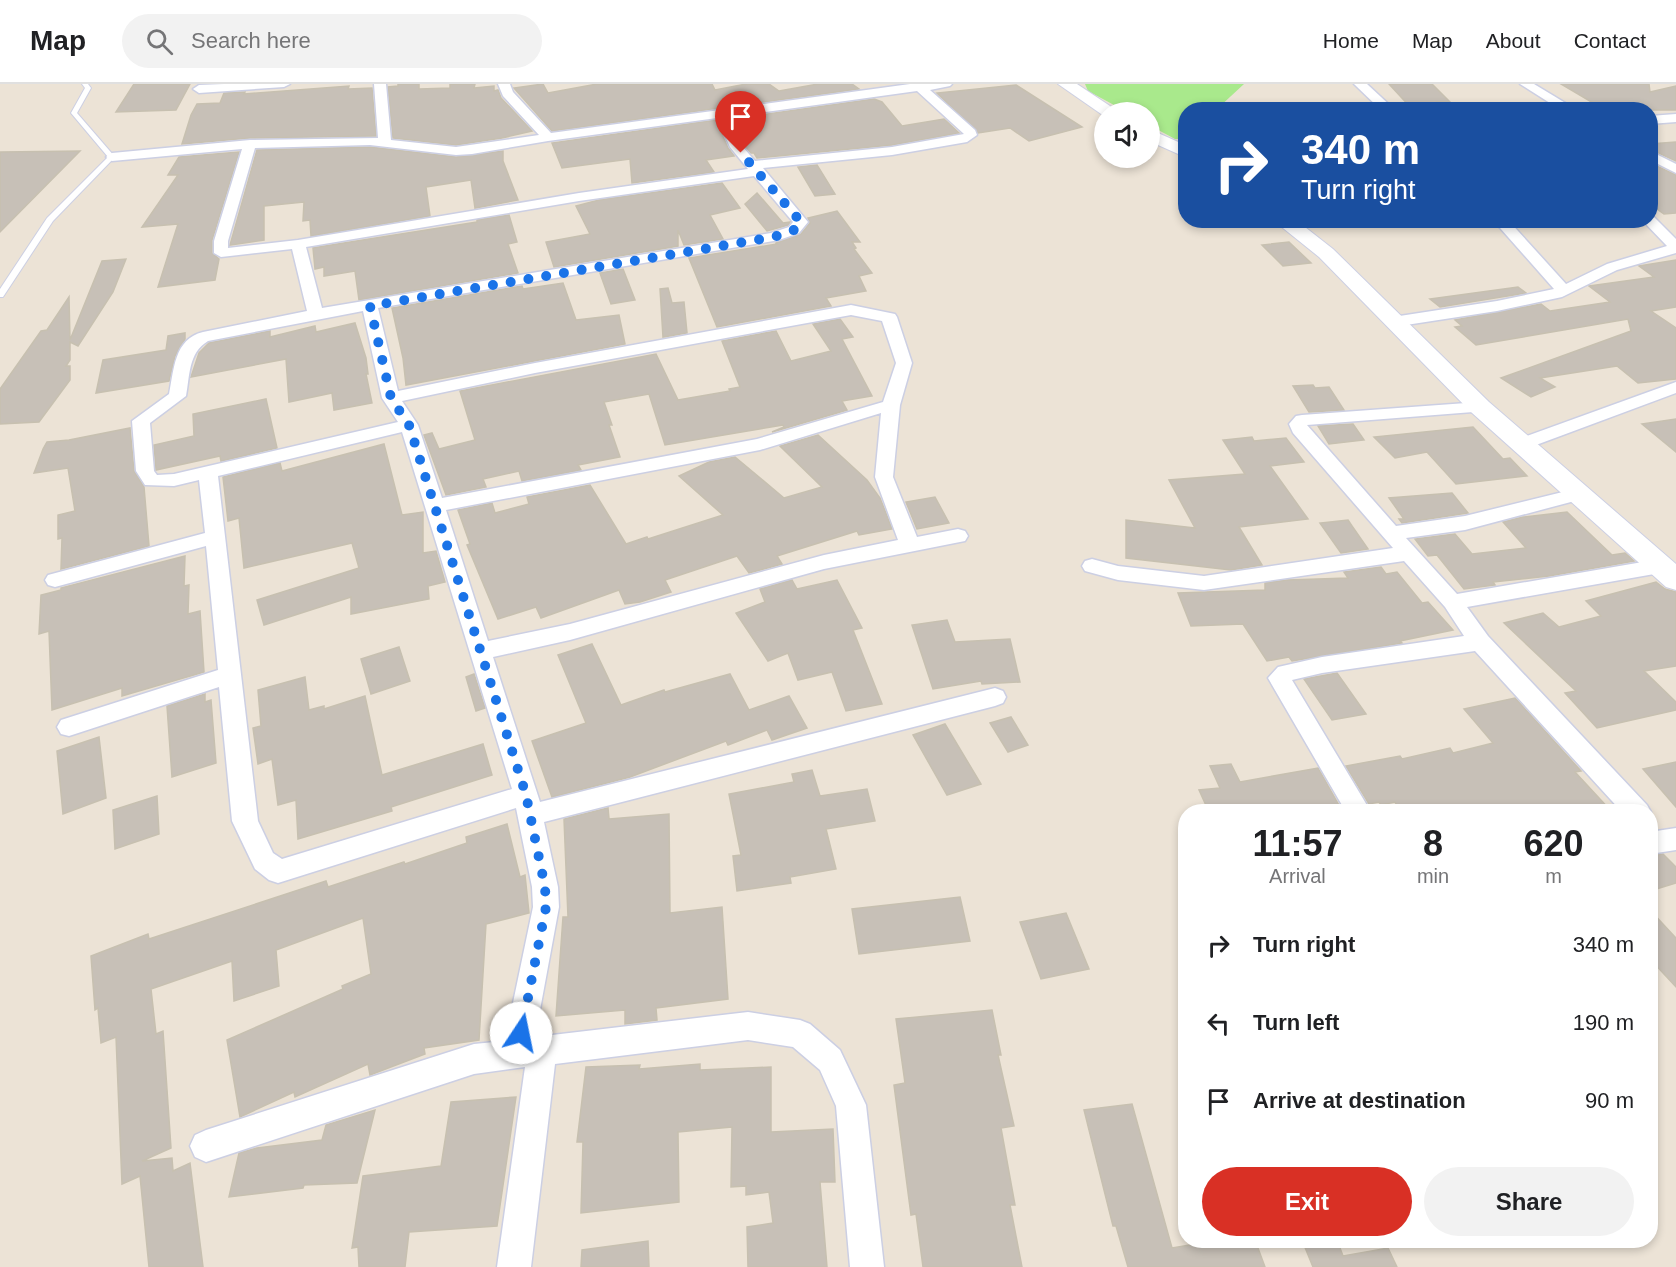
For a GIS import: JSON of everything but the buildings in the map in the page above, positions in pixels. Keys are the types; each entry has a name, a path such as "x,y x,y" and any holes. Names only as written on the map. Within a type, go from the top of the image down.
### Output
{"street":[{"path":"199,88 282,84"},
{"path":"380,84 385,141"},
{"path":"504,84 507,93 548,137"},
{"path":"112,157 250,144 385,141 456,151 918,86 946,84"},
{"path":"1066,84 1094,102"},
{"path":"1360,84 1380,102"},
{"path":"1526,84 1557,102"},
{"path":"250,144 220,241 221,253 298,244 756,168 892,151 967,138 971,135 918,86"},
{"path":"409,425 174,480 152,481 145,471 141,421 177,396 186,350 191,342 218,333 316,314 774,237 794,230 801,222 736,147 722,115"},
{"path":"1658,119 1676,118"},
{"path":"1160,140 1178,148"},
{"path":"1658,159 1676,169"},
{"path":"1293,228 1326,253 1480,407 1668,573"},
{"path":"1507,228 1564,291"},
{"path":"1393,322 1497,306 1564,291 1612,267 1676,248 1656,228"},
{"path":"298,244 316,314"},
{"path":"370,306 391,398 409,425 482,651 528,805 545,887 546,907 530,1052 514,1267"},
{"path":"391,398 547,365 851,310 889,317 904,363 891,405 884,477 910,545"},
{"path":"1522,444 1676,387"},
{"path":"435,506 760,444 891,405"},
{"path":"1480,407 1302,420 1298,424 1299,429 1452,602 1480,642 1631,804"},
{"path":"208,471 245,821 264,861 278,872 528,805 995,697"},
{"path":"1393,533 1465,523 1579,494"},
{"path":"482,651 570,632 824,562 958,536"},
{"path":"55,580 215,537"},
{"path":"1092,566 1118,573 1203,583 1409,553"},
{"path":"1452,602 1668,573"},
{"path":"1354,804 1279,678 1286,673 1322,665 1480,642"},
{"path":"69,727 230,675"},
{"path":"206,1146 474,1059 748,1026 801,1034 830,1060 851,1105 867,1267"}],"lane":[{"path":"0,295 50,220 112,157 74,113 88,88 85,84"}],"green space":[{"path":"1085,84 1244,84 1225,102 1178,102 1178,139 1160,131 1160,102 1108,102 1088,91"}],"route":[{"path":"521,1033 546,907 545,887 526,795 409,425 391,398 370,306 774,237 794,230 801,222 754,165 741,153"}]}
